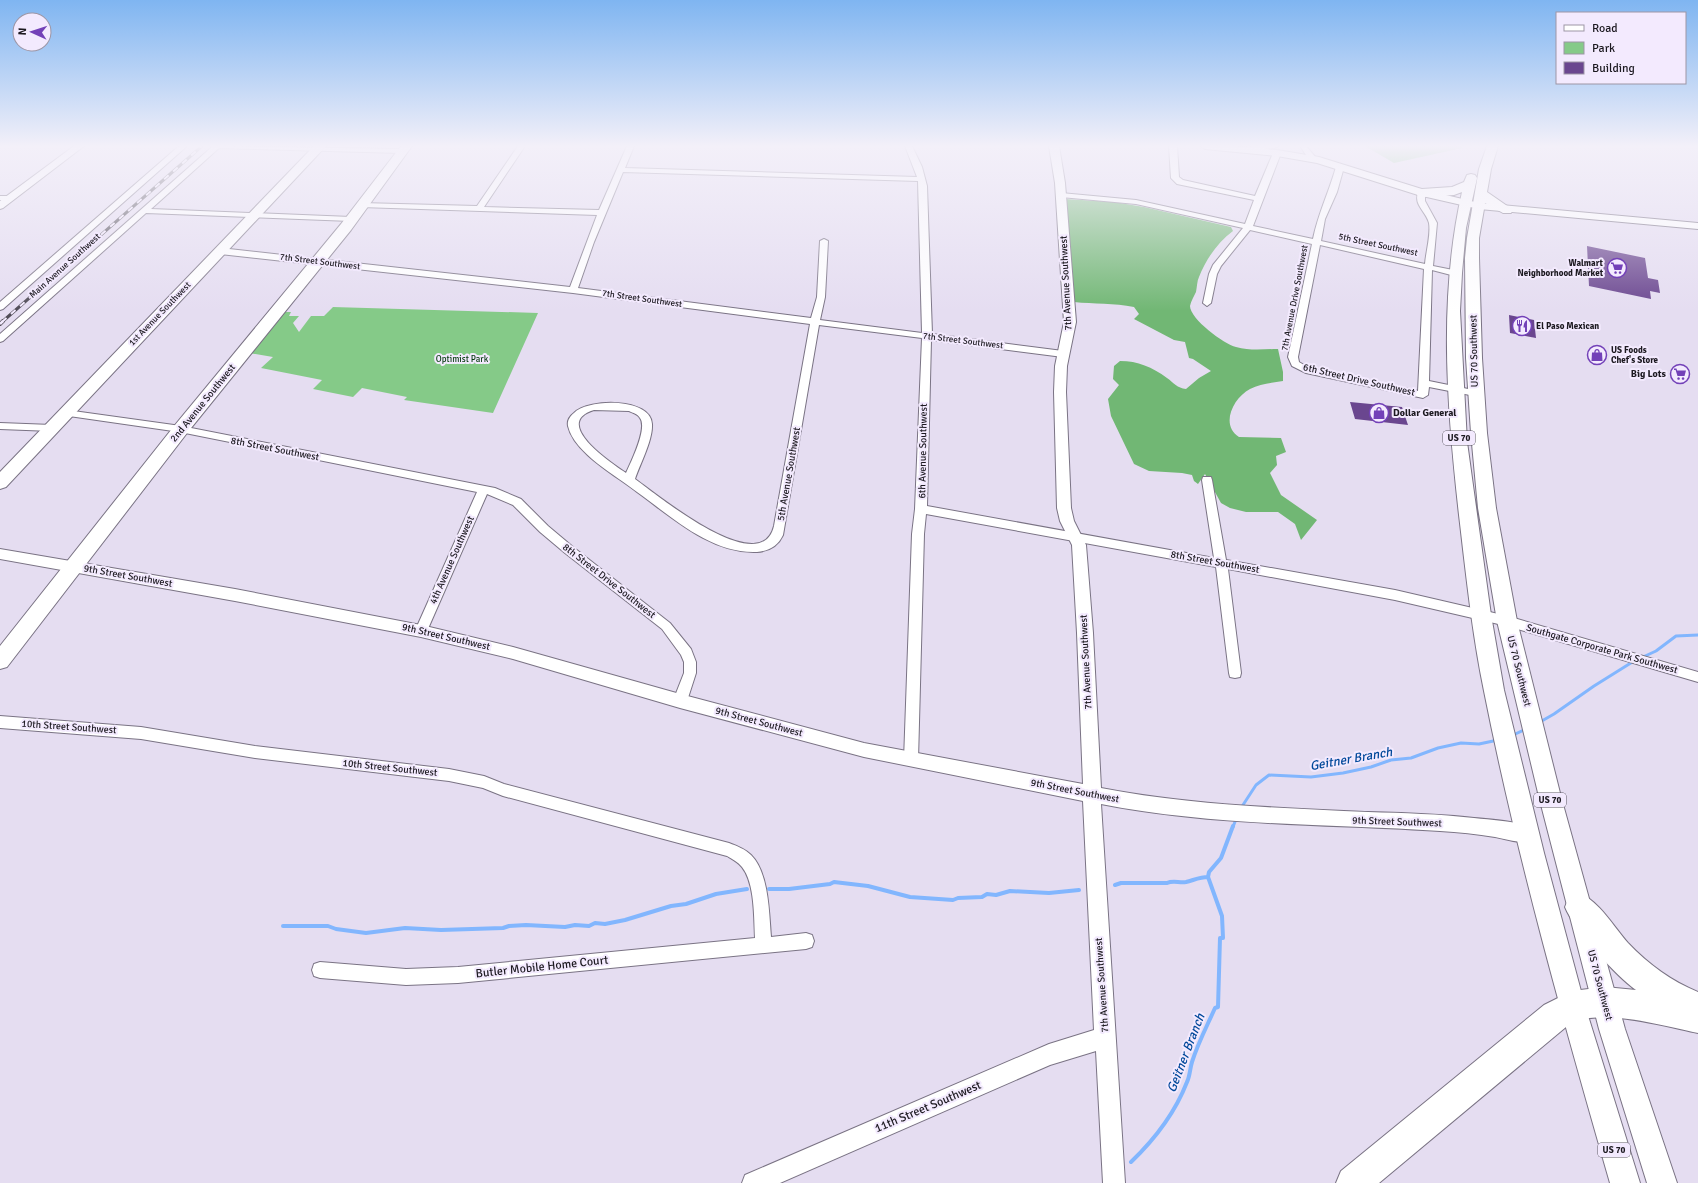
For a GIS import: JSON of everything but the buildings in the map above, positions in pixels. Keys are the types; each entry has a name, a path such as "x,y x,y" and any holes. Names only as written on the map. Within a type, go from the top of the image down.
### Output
{"highway":[{"path":"1579,907 1616,952 1646,981 1670,996 1698,1007"},
{"path":"1353,1183 1556,1016 1572,1006 1605,1002 1631,1004 1698,1018"}],"main road":[{"name":"1st Avenue Southwest","path":"0,483 267,201"},
{"name":"2nd Avenue Southwest","path":"0,661 181,429 351,220 363,201"},
{"name":"US 70 Southwest","path":"1472,201 1460,228 1455,273 1453,311 1507,621 1550,797 1605,1002 1642,1124 1662,1183"},
{"name":"US 70 Southwest","path":"1474,201 1466,391 1459,442 1481,616 1494,690 1527,834 1572,1006 1625,1183"},
{"path":"1491,201 1507,210 1582,215 1698,226"}],"street":[{"path":"0,307 120,201"},
{"name":"Main Avenue Southwest","path":"0,339 154,201"},
{"path":"479,209 484,201"},
{"path":"573,290 608,201"},
{"name":"6th Avenue Southwest","path":"911,760 918,534 921,508 927,336 923,201"},
{"name":"7th Avenue Southwest","path":"1061,201 1070,322 1063,354 1060,392 1064,508 1067,522 1079,545 1114,1183"},
{"name":"5th Street Southwest","path":"1130,201 1455,273"},
{"path":"1207,303 1213,274 1217,266 1248,227 1257,201"},
{"name":"7th Avenue Drive Southwest","path":"1295,364 1293,357 1316,242 1321,219 1329,201"},
{"path":"1421,201 1430,215 1434,225 1428,266 1424,383 1466,391"},
{"path":"361,204 603,213"},
{"path":"143,211 351,220"},
{"name":"5th Avenue Southwest","path":"630,480 649,427 645,416 639,411 630,408 600,406 592,406 580,413 574,418 573,424 578,436 592,452 682,519 717,540 734,546 753,548 766,547 775,540 780,526 815,322 821,297 824,241"},
{"name":"7th Street Southwest","path":"220,251 573,290 1063,354"},
{"name":"6th Street Drive Southwest","path":"1295,364 1306,370 1423,395 1424,383"},
{"name":"8th Street Southwest","path":"66,413 181,429 483,490"},
{"path":"0,426 52,428"},
{"path":"1206,480 1221,563 1235,673"},
{"name":"4th Avenue Southwest","path":"421,631 483,490"},
{"name":"8th Street Drive Southwest","path":"483,490 503,495 517,502 544,529 569,550 666,626 686,653 690,662 690,673 680,701"},
{"name":"8th Street Southwest","path":"921,508 1395,595 1507,621"},
{"name":"9th Street Southwest","path":"0,554 235,595 421,631 513,653 680,701 864,750 1092,795 1137,803 1192,810 1286,817 1441,823 1494,828 1527,834"},
{"name":"Southgate Corporate Park Southwest","path":"1507,621 1698,677"},
{"name":"10th Street Southwest","path":"0,722 141,733 255,752 449,775 470,779 526,796 729,850 739,854 750,865 757,880 762,914 763,945"},
{"name":"Butler Mobile Home Court","path":"320,970 406,978 458,975 806,941"},
{"name":"11th Street Southwest","path":"753,1183 1049,1055 1106,1037"}],"green space":[{"path":"1065,201 1114,202 1144,207 1231,227 1233,231 1217,246 1205,264 1198,279 1196,292 1190,306 1191,311 1201,324 1208,330 1231,345 1257,350 1278,349 1283,372 1283,381 1258,386 1244,393 1238,399 1231,412 1230,426 1233,432 1239,437 1281,438 1286,452 1276,456 1277,465 1270,473 1281,495 1317,520 1301,540 1295,524 1278,512 1246,512 1230,508 1221,503 1205,474 1198,484 1194,481 1192,475 1149,471 1134,464 1111,416 1108,399 1119,385 1113,379 1114,366 1120,361 1139,363 1156,371 1178,386 1186,389 1199,378 1211,371 1189,358 1185,342 1174,340 1134,319 1139,314 1134,307 1074,302"},
{"name":"Optimist Park","path":"333,307 538,313 493,413 404,400 407,397 362,388 353,397 313,389 322,380 261,368 273,357 249,353 283,312 291,312 289,316 299,316 293,323 299,332 311,316 324,316"}],"waterway":[{"name":"Geitner Branch","path":"1643,657 1656,651 1676,636 1698,635"},
{"name":"Geitner Branch","path":"1540,722 1634,661"},
{"name":"Geitner Branch","path":"1513,735 1526,729"},
{"name":"Geitner Branch","path":"1241,808 1256,785 1269,775 1311,777 1343,773 1371,767 1391,760 1411,758 1438,748 1461,743 1479,744 1498,740"},
{"name":"Geitner Branch","path":"1233,827 1236,819"},
{"name":"Geitner Branch","path":"1208,877 1209,872 1221,858 1233,826"},
{"path":"1115,885 1121,883 1186,882 1208,877"},
{"name":"Geitner Branch","path":"1131,1162 1148,1145 1170,1115 1188,1080 1192,1062 1200,1041 1215,1008 1218,1007 1220,938 1223,938 1222,916 1208,877"},
{"path":"769,889 789,889 830,884 834,882 868,886 910,897 953,900 958,898 982,897 987,894 996,895 1010,891 1049,893 1079,890"},
{"path":"283,926 328,926 336,929 366,933 405,928 441,930 503,928 509,926 526,925 565,927 575,925 589,926 595,923 605,924 625,920 671,906 686,904 716,894 747,889"}],"railway":[{"path":"2,322 139,201"}],"place":[{"name":"Walmart Neighborhood Market","path":"1617,268"},
{"name":"El Paso Mexican","path":"1522,326"},
{"name":"US Foods Chef's Store","path":"1597,355"},
{"name":"Big Lots","path":"1680,374"},
{"name":"Dollar General","path":"1379,413"}]}
